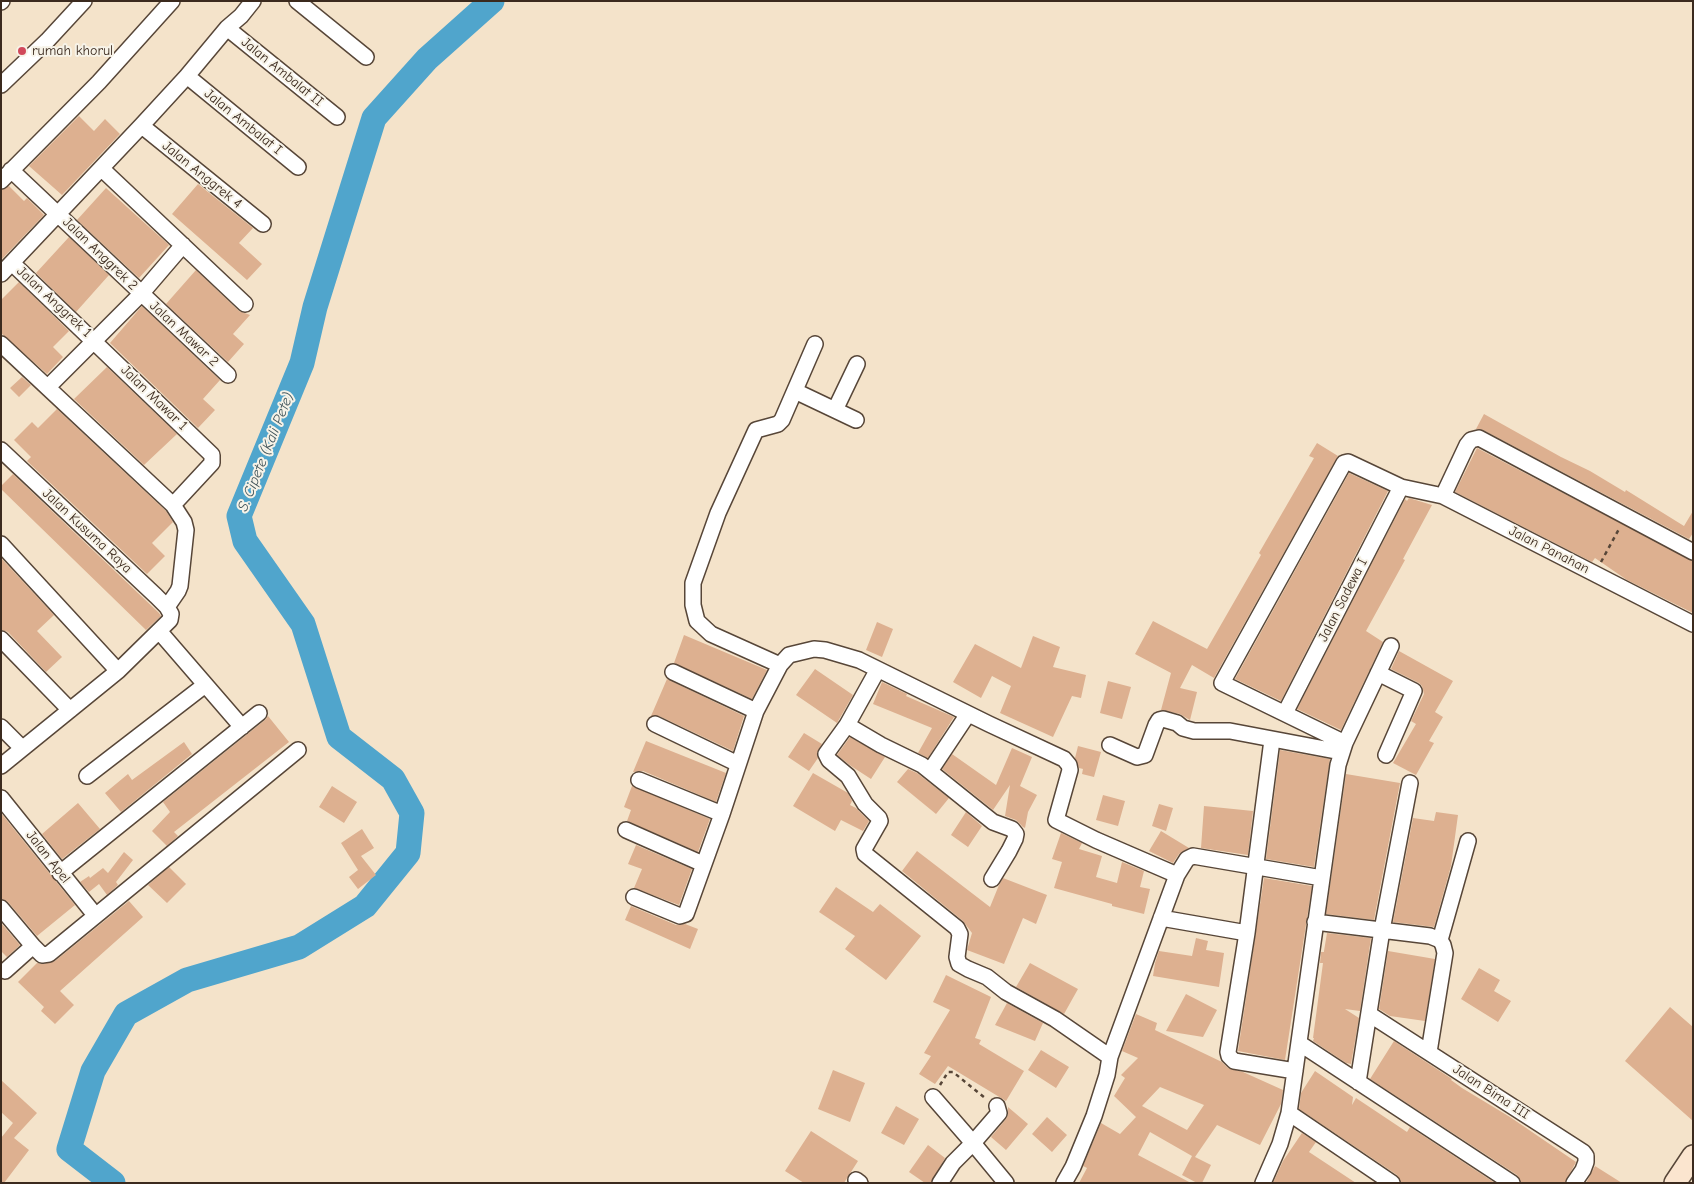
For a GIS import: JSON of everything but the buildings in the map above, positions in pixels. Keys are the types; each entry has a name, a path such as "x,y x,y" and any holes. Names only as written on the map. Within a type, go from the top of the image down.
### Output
{"main road":[{"path":"1675,1183 1693,1156"}],"street":[{"path":"1,85 47,41 84,1"},
{"path":"6,176 99,82 172,1"},
{"path":"1,274 142,126 254,1"},
{"path":"297,1 366,57"},
{"name":"Jalan Ambalat II","path":"228,28 337,117"},
{"name":"Jalan Ambalat I","path":"187,76 298,167"},
{"name":"Jalan Anggrek 4","path":"142,126 263,224"},
{"path":"102,169 245,304"},
{"name":"Jalan Anggrek 2","path":"6,176 59,214 141,294"},
{"path":"48,387 141,294 183,244"},
{"name":"Jalan Anggrek 1","path":"12,263 95,341"},
{"name":"Jalan Mawar 2","path":"141,294 228,375"},
{"name":"Jalan Mawar 1","path":"95,341 212,454 212,463 173,505"},
{"path":"1,344 173,505 184,522 186,530 180,586 169,610 170,620 118,671 1,766"},
{"path":"780,665 711,634 697,622 693,583 718,513 756,430 778,424 782,420 815,344"},
{"path":"835,410 857,364"},
{"path":"795,391 856,420"},
{"path":"1443,496 1467,445 1471,440 1479,438 1693,552"},
{"name":"Jalan Kusuma Raya","path":"1,450 169,610"},
{"name":"Jalan Panahan","path":"1284,713 1222,683 1284,573 1342,464 1348,462 1401,487 1443,496 1693,624"},
{"name":"Jalan Sadewa I","path":"1284,713 1401,487"},
{"path":"1,544 118,671"},
{"path":"159,631 242,727"},
{"path":"1,639 70,710"},
{"path":"1263,1183 1280,1144 1289,1113 1338,765 1343,748 1391,646"},
{"path":"634,897 683,916 722,814 756,710 780,665 789,655 814,649 845,655 1064,759 1068,762 1070,770 1056,818 1058,822 1177,875"},
{"path":"877,670 847,726 827,752 826,757 848,776 865,804 879,818 880,821 864,849 865,854 957,928 960,934 957,957 959,964 986,977 1006,992 1055,1019 1110,1057"},
{"path":"673,672 756,710"},
{"path":"1378,672 1414,691 1386,755"},
{"path":"87,776 205,684"},
{"path":"60,873 259,713"},
{"path":"1284,713 1343,748"},
{"path":"930,771 968,714"},
{"path":"1110,745 1136,757 1145,755 1153,730 1159,720 1163,719 1177,722 1183,728 1194,731 1230,731 1272,740 1343,748"},
{"path":"656,724 738,764"},
{"path":"847,726 922,765 993,822 1012,829 1016,834 1015,839 992,879"},
{"path":"1,727 22,748"},
{"path":"1272,740 1247,933 1228,1052 1234,1061 1295,1071"},
{"path":"1,908 42,955 49,954 94,915 176,851 298,750"},
{"path":"639,780 722,814"},
{"path":"1358,1082 1382,930 1410,783"},
{"name":"Jalan Apel","path":"1,798 94,915"},
{"path":"626,830 703,864"},
{"path":"1440,940 1468,841"},
{"path":"1064,1183 1073,1167 1094,1116 1107,1076 1110,1057 1177,875 1187,859 1193,856 1322,878"},
{"path":"1161,918 1247,933"},
{"path":"1315,922 1430,936 1440,940 1445,954 1429,1052"},
{"path":"5,970 33,946"},
{"name":"Jalan Bima III","path":"1369,1014 1583,1152 1586,1156 1586,1162 1574,1183"},
{"path":"1300,1044 1512,1183"},
{"path":"933,1097 1006,1183"},
{"path":"940,1183 953,1163 974,1144 998,1113 997,1106"},
{"path":"1289,1113 1392,1183"}],"path":[{"path":"1595,574 1625,516"},
{"path":"933,1097 948,1072 953,1072 997,1106"}],"waterway":[{"name":"S. Cipete (Kali Pete)","path":"113,1183 69,1149 93,1071 126,1014 187,980 299,947 365,906 408,853 412,813 393,779 339,737 303,624 245,541 239,516 302,363 315,307 374,118 427,59 492,1"}],"place":[{"name":"rumah khorul","path":"22,51"}]}
